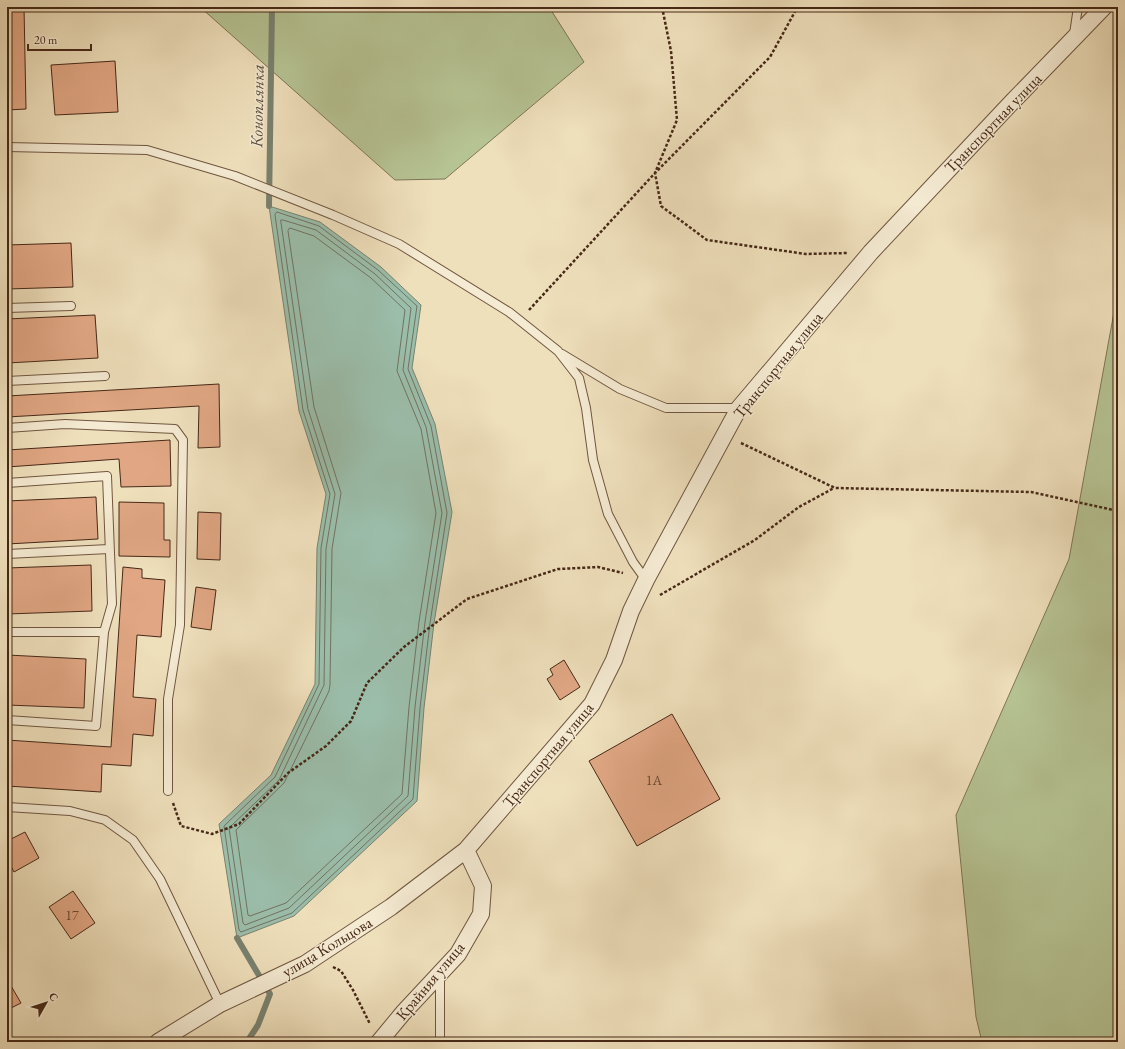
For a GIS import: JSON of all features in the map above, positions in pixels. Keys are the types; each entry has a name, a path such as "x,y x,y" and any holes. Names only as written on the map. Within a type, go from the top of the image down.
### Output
{"street":[{"name":"Транспортная улица","path":"466,850 592,704 614,660 631,611 646,580 739,408 871,252 1104,7"},
{"name":"улица Кольцова","path":"158,1042 220,1004 305,964 391,907 466,850"},
{"name":"Крайняя улица","path":"379,1042 403,1013 458,954 481,914 483,886 466,850"}],"lane":[{"path":"1074,39 1078,7"},
{"path":"7,146 147,150 235,176 333,215 399,244 502,308 520,320 558,351 620,389 666,408 739,408"},
{"path":"7,308 71,306"},
{"path":"558,351 579,378 586,408 593,460 608,514 633,562 646,580"},
{"path":"7,381 105,376"},
{"path":"7,428 66,424 175,429 183,440 180,625 168,699 168,791"},
{"path":"7,483 107,476 112,604 104,632 96,726 7,720"},
{"path":"7,554 109,549"},
{"path":"7,632 104,632"},
{"path":"7,807 70,811 105,820 133,840 160,879 220,1004"},
{"path":"440,974 440,1042"}],"path":[{"path":"662,7 671,51 677,120 655,173 661,206 707,240 806,254 871,252"},
{"path":"520,320 655,173 770,57 797,8"},
{"path":"724,436 835,488 1031,492 1118,511"},
{"path":"658,596 755,540 799,507 835,488"},
{"path":"168,791 182,826 212,834 239,824 288,772 326,746 351,721 367,684 404,647 467,599 558,569 598,566 646,580"},
{"path":"305,964 325,962 341,971 353,990 379,1042"}],"shaded area":[{"path":"200,7 549,7 584,62 445,179 395,180"},
{"path":"1118,290 1118,1042 982,1042 976,1017 956,815 1069,559"}],"water":[{"path":"269,206 320,222 381,267 421,305 412,368 435,424 452,512 434,623 424,708 417,801 294,916 237,938 219,824 271,775 315,684 317,548 326,494 299,411"}],"building":[{"path":"7,7 24,7 26,109 7,110"},
{"path":"115,61 118,112 55,115 51,65"},
{"path":"71,243 73,287 7,289 7,245"},
{"path":"95,315 98,358 7,363 7,319"},
{"path":"219,384 220,447 198,448 199,406 7,417 7,396"},
{"path":"170,440 171,486 121,487 119,459 7,467 7,450"},
{"path":"96,497 98,539 7,544 7,501"},
{"path":"119,502 164,503 164,540 170,540 170,557 119,556"},
{"path":"198,512 221,513 220,560 197,559"},
{"path":"91,565 92,611 7,614 7,568"},
{"path":"123,567 142,569 142,578 165,580 161,637 137,635 133,697 156,699 153,736 133,734 131,766 102,764 101,792 7,786 9,756 7,756 7,740 111,747"},
{"path":"196,587 216,590 211,630 191,627"},
{"path":"7,655 86,659 84,708 7,705"},
{"path":"564,660 580,687 560,700 547,679 553,675 550,669"},
{"path":"672,714 720,799 637,846 589,761"},
{"path":"25,832 39,858 14,872 7,859 7,841"},
{"path":"73,891 95,923 71,939 49,907"},
{"path":"7,979 21,1003 7,1010"}],"waterway":[{"name":"Коноплянка","path":"269,206 272,7"},
{"name":"Коноплянка","path":"237,938 270,994 258,1025 247,1042"}]}
